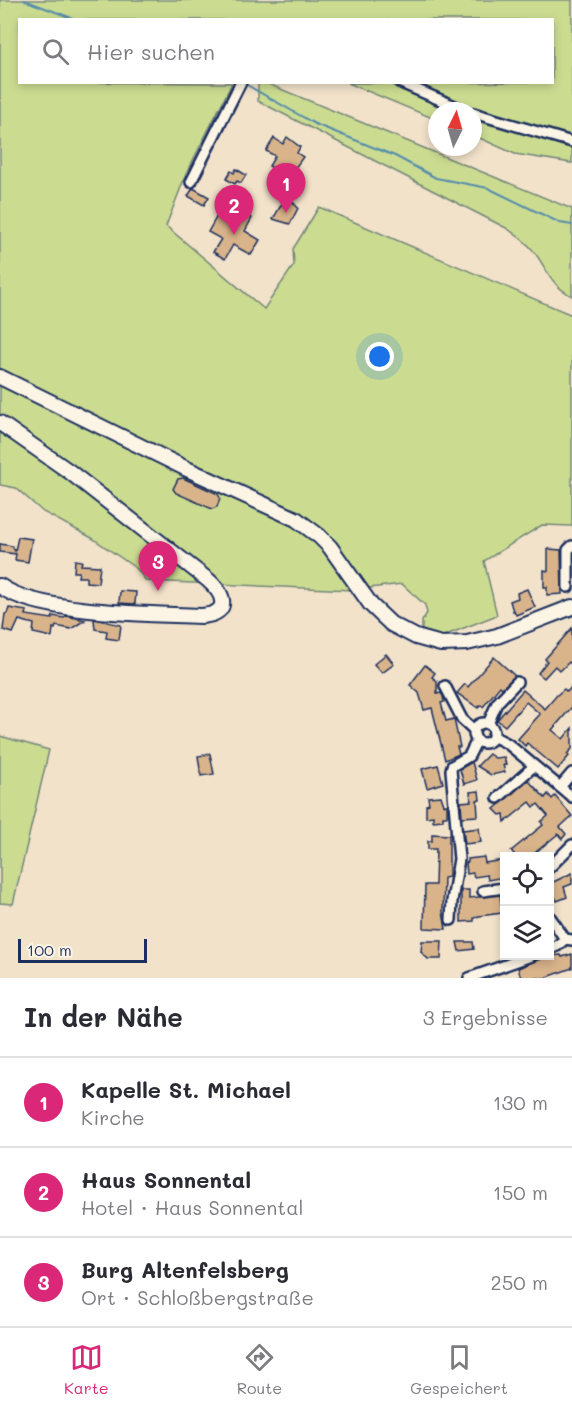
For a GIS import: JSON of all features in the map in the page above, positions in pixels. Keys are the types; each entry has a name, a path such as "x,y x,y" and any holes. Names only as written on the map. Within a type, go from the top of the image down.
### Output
{"street":[{"path":"404,84 445,102"},
{"path":"191,182 239,86"},
{"path":"482,116 572,142"},
{"path":"0,377 187,469 296,519 330,547 371,605 391,624 416,637 441,644 467,643 497,636 572,607"},
{"path":"0,423 70,472 208,580 222,595 223,602 221,607 209,615 155,614 28,600 0,586"},
{"path":"568,587 568,550 572,546"},
{"path":"488,724 497,703 517,682"},
{"path":"445,686 462,719 474,730 477,740 466,760 452,766 451,770 459,859 451,920"},
{"path":"474,730 480,724 488,724 492,727 493,736"},
{"path":"477,740 486,743 493,736"},
{"path":"493,736 508,744 572,797"},
{"path":"498,798 534,766"},
{"path":"560,787 572,773"},
{"path":"554,862 572,845"},
{"path":"483,891 500,889"},
{"path":"554,923 568,940 554,947"},
{"path":"469,978 520,960"}],"green space":[{"path":"0,0 572,0 572,163 515,154 482,139 482,102 428,102 428,116 350,84 554,84 554,18 18,18 18,84 231,84 186,174 166,226 264,309 294,265 293,249 319,207 572,315 572,526 542,525 484,561 497,615 446,635 422,640 422,621 427,613 425,605 402,584 353,590 146,581 137,569 92,538 43,512 16,488 0,485"},
{"path":"258,84 268,84 428,150 428,156 443,156 572,209 572,296 558,287 529,245 508,229 258,101"},
{"path":"0,736 49,750 13,904 0,903"}],"building":[{"path":"287,137 300,147 297,153 303,157 295,168 289,164 283,174 269,166 275,156 266,151 274,138 283,144"},
{"path":"236,169 246,175 241,183 237,181 235,184 226,179 231,171 234,173"},
{"path":"193,188 209,197 204,205 188,196"},
{"path":"287,195 298,208 290,224 273,219"},
{"path":"237,209 252,218 245,231 260,240 251,255 233,245 225,259 213,252 221,239 208,232 217,216 229,223"},
{"path":"183,478 218,494 220,498 217,507 212,509 176,493 173,489 178,479"},
{"path":"18,537 32,539 28,562 15,560 16,554 0,552 0,544 12,546 15,551"},
{"path":"548,549 561,550 562,594 547,595 547,587 544,587 544,570 548,571"},
{"path":"75,560 82,561 81,565 100,566 98,583 86,582 86,577 78,577 79,572 74,572"},
{"path":"527,589 535,607 516,615 510,601 518,598 517,593"},
{"path":"120,591 136,592 135,604 119,603"},
{"path":"9,608 27,611 26,615 52,619 53,616 64,618 67,616 85,620 71,629 56,626 55,629 53,628 52,637 33,633 34,624 19,620 13,633 3,630 5,614"},
{"path":"94,619 121,625 119,640 106,638 107,631 95,629"},
{"path":"572,628 572,665 569,662 560,671 555,666 544,678 538,673 547,661 545,659"},
{"path":"386,654 394,664 382,673 374,664"},
{"path":"494,657 515,676 502,688 500,686 483,707 481,705 478,708 457,693 465,684 468,687"},
{"path":"425,665 435,673 432,677 437,681 437,694 441,693 443,696 444,702 441,703 446,721 454,719 460,747 457,747 459,754 445,760 432,708 424,710 419,693 410,685"},
{"path":"572,686 572,707 552,730 563,739 572,728 572,749 558,769 527,743 525,746 518,739 540,714 526,702 505,726 497,720 523,690 545,709 564,689 567,692"},
{"path":"210,754 214,774 201,776 198,756"},
{"path":"489,754 495,758 504,757 505,772 491,775 477,766"},
{"path":"472,762 477,780 464,784 460,769"},
{"path":"438,765 443,783 427,788 422,769"},
{"path":"528,780 545,798 548,794 552,799 555,796 572,816 560,827 566,834 562,839 558,834 536,852 512,852 543,825 541,822 548,816 538,804 534,807 530,802 505,822 504,814 500,815 494,809"},
{"path":"479,791 478,816 462,817 461,802 471,801 470,792"},
{"path":"441,796 444,805 447,805 447,816 443,816 443,820 433,821 433,816 426,817 428,797"},
{"path":"479,828 481,842 465,844 463,830"},
{"path":"432,834 449,835 449,877 444,878 443,912 446,929 424,928 425,885 435,885 436,849 428,849 428,841 432,841"},
{"path":"484,857 485,863 500,861 500,878 488,880 487,875 474,877 473,873 467,874 468,859"},
{"path":"572,873 572,884 564,887 567,897 557,901 554,897 554,882"},
{"path":"461,890 469,890 469,898 500,895 500,913 479,916 474,918 474,921 461,922"},
{"path":"422,941 442,941 441,959 428,959 421,952"},
{"path":"457,942 473,942 474,949 459,951"},
{"path":"572,954 572,968 545,978 521,978 518,968 538,960 554,960 554,956 562,957"}],"waterway":[{"path":"24,0 72,18"},
{"path":"247,85 315,124 395,156 436,178 488,188 560,223 572,225"}],"place":[{"name":"Kapelle St. Michael","path":"286,213"},
{"name":"Haus Sonnental","path":"234,235"},
{"name":"Burg Altenfelsberg","path":"158,591"}]}
